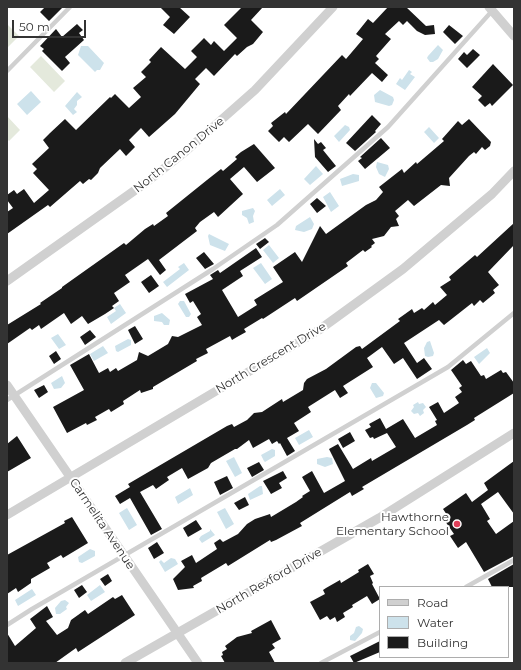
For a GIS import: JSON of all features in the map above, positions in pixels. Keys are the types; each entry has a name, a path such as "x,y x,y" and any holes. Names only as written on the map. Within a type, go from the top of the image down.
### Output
{"street":[{"name":"North Canon Drive","path":"7,281 148,182 192,146 255,90 332,7"},
{"path":"492,8 514,36"},
{"name":"North Crescent Drive","path":"7,515 319,330 403,269 492,194 514,171"},
{"name":"Carmelita Avenue","path":"7,384 11,398 38,432 70,477 198,663"},
{"name":"North Rexford Drive","path":"124,663 378,518 458,470 514,433"}],"lane":[{"path":"7,71 70,7"},
{"path":"11,398 213,269 277,225 388,127 492,8"},
{"path":"7,626 32,609 448,367 514,313"},
{"path":"468,586 514,560"},
{"path":"321,663 379,633"}],"shaded area":[{"path":"7,24 19,36 8,47 7,47"},
{"path":"41,56 65,81 54,92 30,67"},
{"path":"7,116 20,130 9,141 7,139"}],"water":[{"path":"438,45 443,50 438,59 430,62 427,58"},
{"path":"81,46 88,46 104,63 100,70 95,72 78,55"},
{"path":"409,70 412,72 410,74 415,77 405,90 396,84 400,78 402,80"},
{"path":"380,90 393,97 394,100 392,105 389,106 375,102 374,95"},
{"path":"31,91 41,102 27,115 17,104"},
{"path":"77,92 82,97 77,101 77,105 74,109 77,112 73,115 65,106"},
{"path":"345,125 349,127 350,130 339,142 334,136"},
{"path":"429,127 439,138 434,143 424,132"},
{"path":"377,162 388,165 389,169 385,177 379,174 376,167"},
{"path":"316,166 323,174 310,185 304,179"},
{"path":"353,174 359,175 359,181 342,186 340,179"},
{"path":"280,189 285,195 272,206 267,200"},
{"path":"330,192 339,206 331,212 323,197"},
{"path":"253,208 255,211 253,216 254,222 249,224 247,218 242,215 242,211"},
{"path":"310,217 314,224 312,229 304,232 295,230 296,226"},
{"path":"209,234 229,244 225,251 210,245"},
{"path":"269,245 279,258 273,263 263,250"},
{"path":"184,263 189,270 167,287 163,282 180,269 178,267"},
{"path":"261,263 272,279 265,284 253,268"},
{"path":"180,301 184,301 191,314 189,317 186,317 178,304"},
{"path":"120,304 126,313 111,324 107,317 116,311 114,308"},
{"path":"162,313 170,320 169,325 164,325 162,322 154,321 154,316"},
{"path":"58,334 66,345 59,349 51,338"},
{"path":"128,339 131,340 131,345 118,352 116,351 115,346"},
{"path":"430,341 434,353 433,356 428,357 425,356 424,348 427,342"},
{"path":"103,346 108,353 94,361 90,354"},
{"path":"487,348 490,353 479,364 474,357"},
{"path":"62,376 65,383 61,388 54,389 51,383"},
{"path":"372,383 376,383 384,393 383,396 376,398 370,388"},
{"path":"418,402 419,404 423,403 426,407 423,410 424,413 420,416 418,413 414,414 411,411 414,407 413,405"},
{"path":"309,430 313,437 299,445 295,438"},
{"path":"272,449 275,450 275,456 265,462 261,455"},
{"path":"234,457 242,473 235,477 226,461"},
{"path":"327,457 332,458 333,464 325,467 317,464 317,459"},
{"path":"262,486 263,494 250,500 248,494"},
{"path":"190,488 193,495 178,504 175,497"},
{"path":"127,508 137,525 129,530 119,513"},
{"path":"225,508 234,524 226,529 217,512"},
{"path":"210,529 215,535 202,543 199,539 201,536 210,531"},
{"path":"90,549 95,551 95,556 82,563 79,562 78,557"},
{"path":"171,558 175,559 178,564 165,572 159,562 161,560 164,563"},
{"path":"100,585 105,592 91,601 87,595"},
{"path":"32,589 36,595 18,606 15,600"},
{"path":"65,600 69,603 66,607 67,609 60,614 56,614 55,608 61,601"},
{"path":"359,626 363,629 362,633 355,641 350,640 350,636 354,633 356,627"}],"building":[{"path":"45,7 63,7 49,21 40,12"},
{"path":"160,7 179,7 190,17 174,34 163,25 170,17"},
{"path":"242,7 263,7 251,20 263,32 253,44 237,56 235,54 214,76 206,68 195,79 200,84 175,114 149,137 141,128 129,140 135,147 126,156 120,149 100,168 98,173 91,180 89,179 83,184 80,181 50,207 48,205 7,234 7,212 13,208 7,200 7,195 14,190 17,194 24,189 34,203 49,190 33,173 37,169 32,164 49,148 43,140 50,133 65,119 76,130 115,94 129,108 141,97 133,88 146,77 141,72 151,62 149,60 161,47 185,69 197,57 191,51 204,38 211,45 214,41 224,51 237,38 224,25"},
{"path":"388,7 406,7 426,26 434,25 435,34 425,35 417,31 407,21 403,25 399,21 385,34 391,39 376,56 379,59 375,63 388,75 382,82 372,73 338,106 341,110 318,134 308,124 289,142 284,137 279,142 268,131 273,126 271,123 285,112 286,114 342,55 346,59 363,39 356,34 368,19 373,23"},
{"path":"77,24 83,30 79,33 84,40 65,57 70,63 62,71 42,51 44,49 40,46 56,29 62,37"},
{"path":"449,25 463,36 455,44 443,32"},
{"path":"473,49 480,55 467,68 458,59 464,52 467,55"},
{"path":"493,64 513,85 492,106 490,103 485,107 478,100 482,96 472,87"},
{"path":"372,115 381,124 375,131 376,132 355,151 346,143"},
{"path":"469,119 491,142 490,146 485,150 482,147 476,154 474,152 469,156 449,178 450,186 441,185 414,206 408,200 395,211 399,216 396,219 399,226 391,227 384,236 372,239 375,243 371,246 372,247 365,252 363,250 346,263 348,266 297,301 295,298 263,319 262,318 244,329 246,332 232,340 230,336 206,349 208,353 196,359 197,361 153,387 153,389 141,393 140,390 123,401 124,404 111,412 109,409 95,417 97,420 87,425 86,423 67,433 53,407 84,390 70,365 89,354 99,373 108,368 110,372 116,368 118,371 137,360 139,352 148,356 168,344 172,336 178,337 202,325 197,317 201,314 193,301 190,303 185,294 213,279 210,275 218,270 220,273 256,248 262,257 240,271 243,276 222,290 238,317 257,305 254,300 283,282 273,267 295,252 302,262 320,226 326,234 366,205 376,200 383,192 379,187 402,169 404,173 416,162 417,164 444,141 442,139 458,121 462,125"},
{"path":"381,138 390,148 365,169 358,161 362,158 360,157"},
{"path":"314,139 318,144 321,142 326,148 323,150 336,166 328,172 315,157"},
{"path":"254,144 275,168 257,182 244,167 230,179 243,194 218,217 214,212 200,222 195,228 197,231 159,260 166,270 160,275 148,259 125,275 130,282 114,293 119,301 112,306 114,308 105,314 88,324 82,316 71,324 64,313 41,329 39,325 32,330 30,328 7,344 7,325 41,304 40,303 124,243 126,245 145,229 153,224 154,226 168,216 166,213 221,169 223,171 237,159 235,157"},
{"path":"317,198 326,206 317,213 310,204"},
{"path":"514,223 514,245 488,272 499,285 493,290 495,293 483,303 480,300 474,306 472,303 444,325 439,320 404,343 417,363 424,358 432,369 417,379 403,358 394,364 382,347 367,358 373,367 343,386 348,393 340,398 335,390 308,407 311,412 294,423 299,431 287,438 295,451 287,456 280,443 279,444 277,441 272,444 269,439 253,448 249,440 237,449 211,463 208,468 188,479 182,468 167,477 169,480 156,489 153,485 140,492 162,529 151,535 130,498 120,504 115,496 130,487 128,484 227,426 232,424 234,427 247,420 254,413 262,412 282,399 283,402 303,390 304,383 307,379 326,369 356,347 360,346 362,349 400,321 398,319 412,309 414,313 422,308 424,310 433,302 435,305 447,295 440,287 451,280 449,277 475,255 477,257"},
{"path":"265,238 269,242 260,249 256,244"},
{"path":"204,252 214,264 205,269 196,258"},
{"path":"151,275 159,286 149,293 141,282"},
{"path":"135,326 143,339 135,344 128,330"},
{"path":"90,330 96,337 85,345 80,337"},
{"path":"56,351 61,359 54,364 49,356"},
{"path":"463,360 466,364 471,361 481,376 484,375 486,379 501,370 503,373 506,372 514,383 514,393 474,418 475,420 467,425 362,487 364,489 352,496 350,492 300,523 302,526 276,540 271,542 270,540 228,566 226,563 201,578 202,581 193,586 194,588 178,590 173,579 185,567 181,561 192,555 196,563 217,549 214,543 220,539 223,542 238,534 247,524 255,519 270,514 271,517 296,502 310,491 302,477 312,471 324,493 345,481 329,449 338,444 353,469 371,458 372,461 396,447 387,433 374,439 373,437 370,438 365,430 371,427 369,424 380,418 386,429 403,419 415,438 437,425 435,421 437,420 429,407 438,402 444,413 459,403 455,397 462,392 459,388 462,386 451,370"},
{"path":"44,385 48,392 39,398 34,390"},
{"path":"350,432 355,441 343,448 338,439"},
{"path":"17,436 31,458 7,472 7,444"},
{"path":"514,461 514,514 498,492 481,504 490,519 487,521 496,534 514,521 514,556 484,572 466,542 458,548 450,536 454,534 445,521 449,518 443,509 466,493 472,502 488,490 484,483"},
{"path":"259,462 264,470 252,477 247,468"},
{"path":"283,471 287,478 279,483 282,488 271,494 263,481"},
{"path":"227,476 233,488 220,495 214,482"},
{"path":"245,497 249,505 239,510 234,503"},
{"path":"72,517 88,543 63,558 61,555 47,563 50,568 31,579 31,583 18,592 16,588 7,594 7,555 65,523 64,521"},
{"path":"196,520 202,529 188,537 183,528"},
{"path":"157,542 164,553 154,559 148,548"},
{"path":"368,564 374,574 370,576 379,600 372,604 367,596 352,605 353,607 343,613 345,617 337,622 335,617 330,620 327,616 320,620 310,602 325,594 323,590 326,588 340,580 341,583 359,572 358,570"},
{"path":"514,564 514,587 492,586 488,579"},
{"path":"108,574 112,581 105,586 100,579"},
{"path":"82,585 87,592 79,598 74,590"},
{"path":"122,595 135,615 78,652 76,648 55,663 7,663 7,633 15,646 36,628 30,619 47,606 53,617 46,621 57,635 68,628 71,620 85,610 88,614 113,597 115,599"},
{"path":"271,620 281,639 272,644 275,648 269,652 275,663 225,663 221,656 223,655 222,652 227,649 225,646 237,637 252,633 251,631"},
{"path":"379,642 379,652 354,663 350,656"}],"place":[{"name":"Hawthorne Elementary School","path":"457,524"}]}
